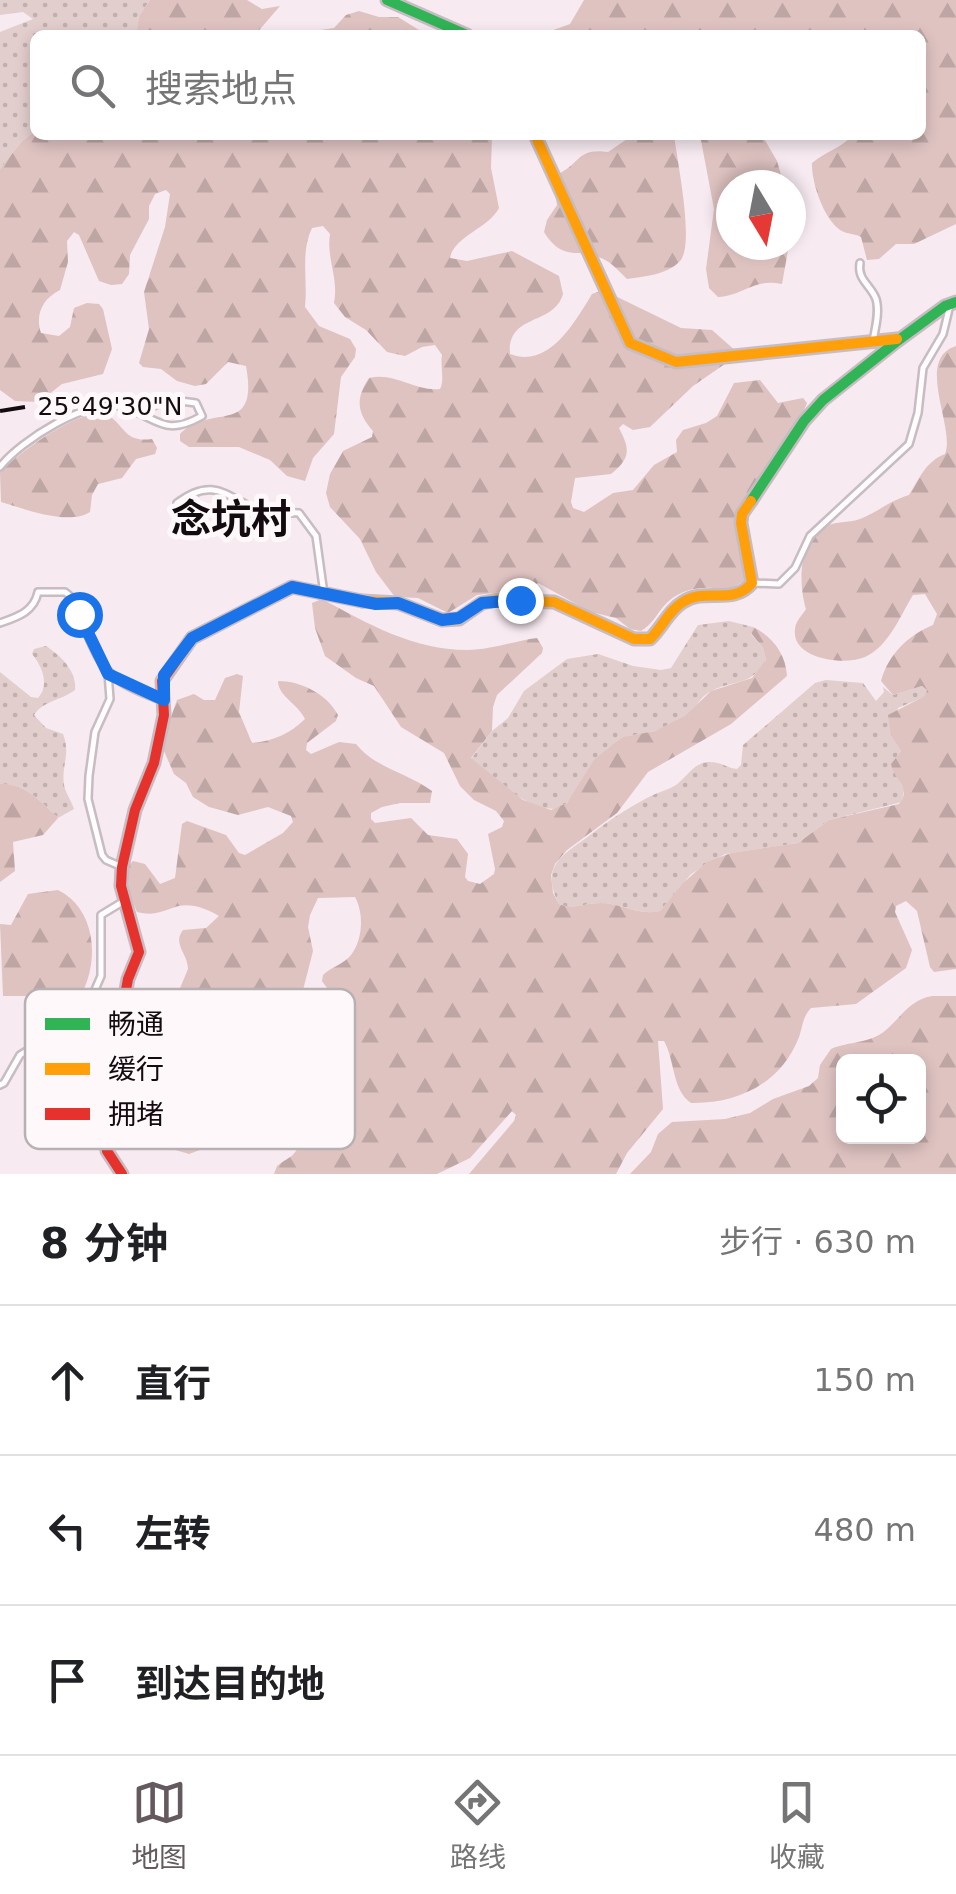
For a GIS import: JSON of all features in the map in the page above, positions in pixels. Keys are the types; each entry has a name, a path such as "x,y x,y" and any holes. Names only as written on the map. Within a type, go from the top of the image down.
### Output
{"street":[{"path":"388,0 455,30"},
{"path":"536,140 630,343 676,362 900,338"},
{"path":"860,263 859,276 875,295 877,306 873,341"},
{"path":"752,584 741,523 747,503 812,410 900,338 953,303"},
{"path":"126,989 140,952 124,901 122,867 135,810 154,763 164,675 192,638 292,587 376,604 398,603 442,620 459,618 482,603 543,600 641,640 656,636 672,612 688,598 718,593 740,596 752,584 779,584 795,568 810,536 909,444 918,413 923,368 943,334 953,303"},
{"path":"0,467 44,428 96,407 120,406 172,428 202,416 196,403 165,399 154,406"},
{"path":"177,503 192,492 214,488 268,514 298,513 316,536 324,594"},
{"path":"0,624 24,614 37,600 38,592 65,592 79,606 86,632 108,674 110,699 96,732 88,798 102,855 122,867"},
{"path":"108,674 164,700"},
{"path":"95,989 101,976 101,915 124,901"},
{"path":"0,1084 25,1052"},
{"path":"108,1149 122,1174"}],"shaded area":[{"path":"0,0 150,0 139,16 137,30 30,30 30,135 0,169 0,32 33,19 23,12 0,15"},
{"path":"729,621 753,627 751,634 763,648 766,660 760,669 747,679 708,693 678,721 616,742 600,756 563,807 538,807 526,801 471,759 492,731 508,718 524,691 567,659 598,654 633,666 671,668 698,625"},
{"path":"46,646 67,665 75,683 75,690 34,715 46,728 63,734 65,741 64,785 74,809 58,818 25,790 0,784 0,672 31,697 38,698 44,687 43,676 32,654 34,649"},
{"path":"815,683 863,683 876,701 884,692 883,687 893,695 922,686 927,690 926,696 898,708 891,736 901,751 891,764 904,790 902,802 829,820 798,843 725,854 691,874 660,911 644,912 601,903 559,904 553,871 570,850 624,811 676,785 698,765 711,762 737,769 743,745"}],"green space":[{"path":"150,0 247,0 262,9 280,6 259,30 137,30 139,16"},
{"path":"584,0 956,0 956,224 914,244 896,244 879,259 867,260 861,237 844,232 831,221 814,181 812,163 847,140 926,140 926,30 554,30 570,24"},
{"path":"359,11 398,17 419,30 321,30 334,28 346,15"},
{"path":"30,135 30,140 492,140 491,168 499,208 458,244 450,258 467,261 512,251 559,276 563,294 550,311 516,332 510,354 524,357 549,349 569,329 592,294 603,290 681,328 712,330 737,352 650,427 633,430 623,424 619,428 627,453 622,463 611,474 575,478 573,508 584,512 613,493 633,490 654,465 677,452 676,440 683,430 717,416 734,383 760,380 778,403 803,398 807,403 740,505 737,524 744,581 729,590 702,588 677,595 641,631 630,629 616,618 591,612 538,583 527,589 477,595 448,613 418,598 395,597 376,572 360,539 330,507 326,493 330,474 343,451 372,437 373,431 360,406 361,393 369,378 440,389 442,355 435,345 405,356 387,352 366,330 345,317 334,303 330,234 323,226 312,228 308,237 305,307 319,326 350,339 356,349 341,377 334,434 313,458 305,481 287,476 270,460 239,447 189,447 180,441 180,434 193,425 239,411 246,402 246,366 228,362 206,384 195,386 139,363 149,329 144,292 165,227 170,194 166,190 155,194 149,206 149,219 130,255 129,274 122,284 99,281 79,235 74,232 67,241 68,262 60,290 42,308 41,333 59,336 70,327 74,308 99,304 112,349 103,374 62,384 39,402 15,401 0,390 0,169"},
{"path":"626,140 675,140 686,238 684,252 675,266 627,279 601,258 558,248 544,232 557,205 554,187 558,174 590,152 608,152"},
{"path":"701,140 765,140 780,170 716,170 716,260 786,260 782,284 764,283 718,297 709,288 706,269 714,209"},
{"path":"956,346 956,969 934,972 930,967 917,911 906,901 896,906 895,912 912,950 906,968 856,1004 811,1008 791,1053 756,1088 725,1100 691,1103 680,1090 664,1041 658,1041 663,1109 627,1153 616,1174 469,1174 514,1121 516,1115 512,1111 470,1158 437,1174 274,1174 277,1166 296,1149 355,1149 355,989 328,989 322,981 323,975 345,961 355,949 360,934 360,911 355,897 318,898 308,927 313,951 303,989 180,989 188,969 180,935 183,930 206,928 219,916 192,906 158,913 137,912 128,890 129,865 133,861 145,864 160,884 175,878 182,824 187,821 226,835 245,855 283,833 293,822 291,816 268,807 238,815 209,807 193,797 186,783 174,774 164,751 164,737 177,700 194,694 204,700 215,700 225,678 243,676 239,712 252,743 281,736 305,719 281,691 278,681 312,690 338,715 336,721 307,743 306,750 311,754 339,742 356,744 373,759 432,791 430,803 382,807 371,813 371,819 375,823 411,818 428,835 457,839 468,854 465,877 480,884 495,869 488,834 502,827 504,821 460,786 444,753 401,727 374,686 325,656 315,628 312,603 322,599 392,634 447,649 485,649 537,638 542,653 497,695 492,731 471,758 523,800 551,810 567,803 594,760 623,737 655,731 685,716 711,691 752,678 766,660 763,648 751,633 753,627 777,647 787,676 731,724 648,772 617,813 567,850 551,875 559,904 601,903 644,912 660,911 707,862 731,853 798,843 829,820 899,804 903,788 891,764 901,751 891,736 888,715 925,696 927,690 922,686 893,695 881,681 894,654 915,634 933,625 937,614 925,594 913,595 881,646 865,657 845,661 821,658 801,647 796,639 796,626 806,609 802,574 811,540 833,524 860,519 909,495 928,466 945,454 947,442 937,379 944,353"},
{"path":"105,413 130,436 152,439 157,448 155,454 136,459 122,478 98,484 90,512 58,517 1,502 0,472 9,463 64,425"},
{"path":"0,784 25,790 58,818 43,835 13,842 15,871 0,882"},
{"path":"58,890 80,909 87,922 92,950 84,989 25,989 25,996 3,996 0,924 11,925 28,894"},
{"path":"932,996 956,996 956,1174 630,1174 651,1152 658,1134 672,1122 725,1119 750,1113 773,1099 809,1086 818,1078 820,1065 831,1049 880,1035 912,1005"},
{"path":"172,1149 203,1149 189,1154"}],"traffic: fast":[{"path":"387,0 456,30"},
{"path":"751,501 804,421 823,400 896,342 956,302"}],"traffic: slow":[{"path":"537,140 630,343 676,362 897,339"},
{"path":"362,601 398,603 442,620 459,619 482,603 497,600 554,602 634,639 650,639 683,602 700,596 736,594 752,583 741,523 751,501"}],"traffic: jam":[{"path":"126,989 139,952 121,886 122,867 135,810 154,763 164,715 162,681 192,638 292,587 362,601"},
{"path":"107,1149 122,1174"}],"district":[{"name":"念坑村","path":"231,519"}],"route":[{"path":"79,614 108,674 164,700 164,675 192,638 292,587 376,604 398,603 442,620 459,618 482,603 520,600"}]}
